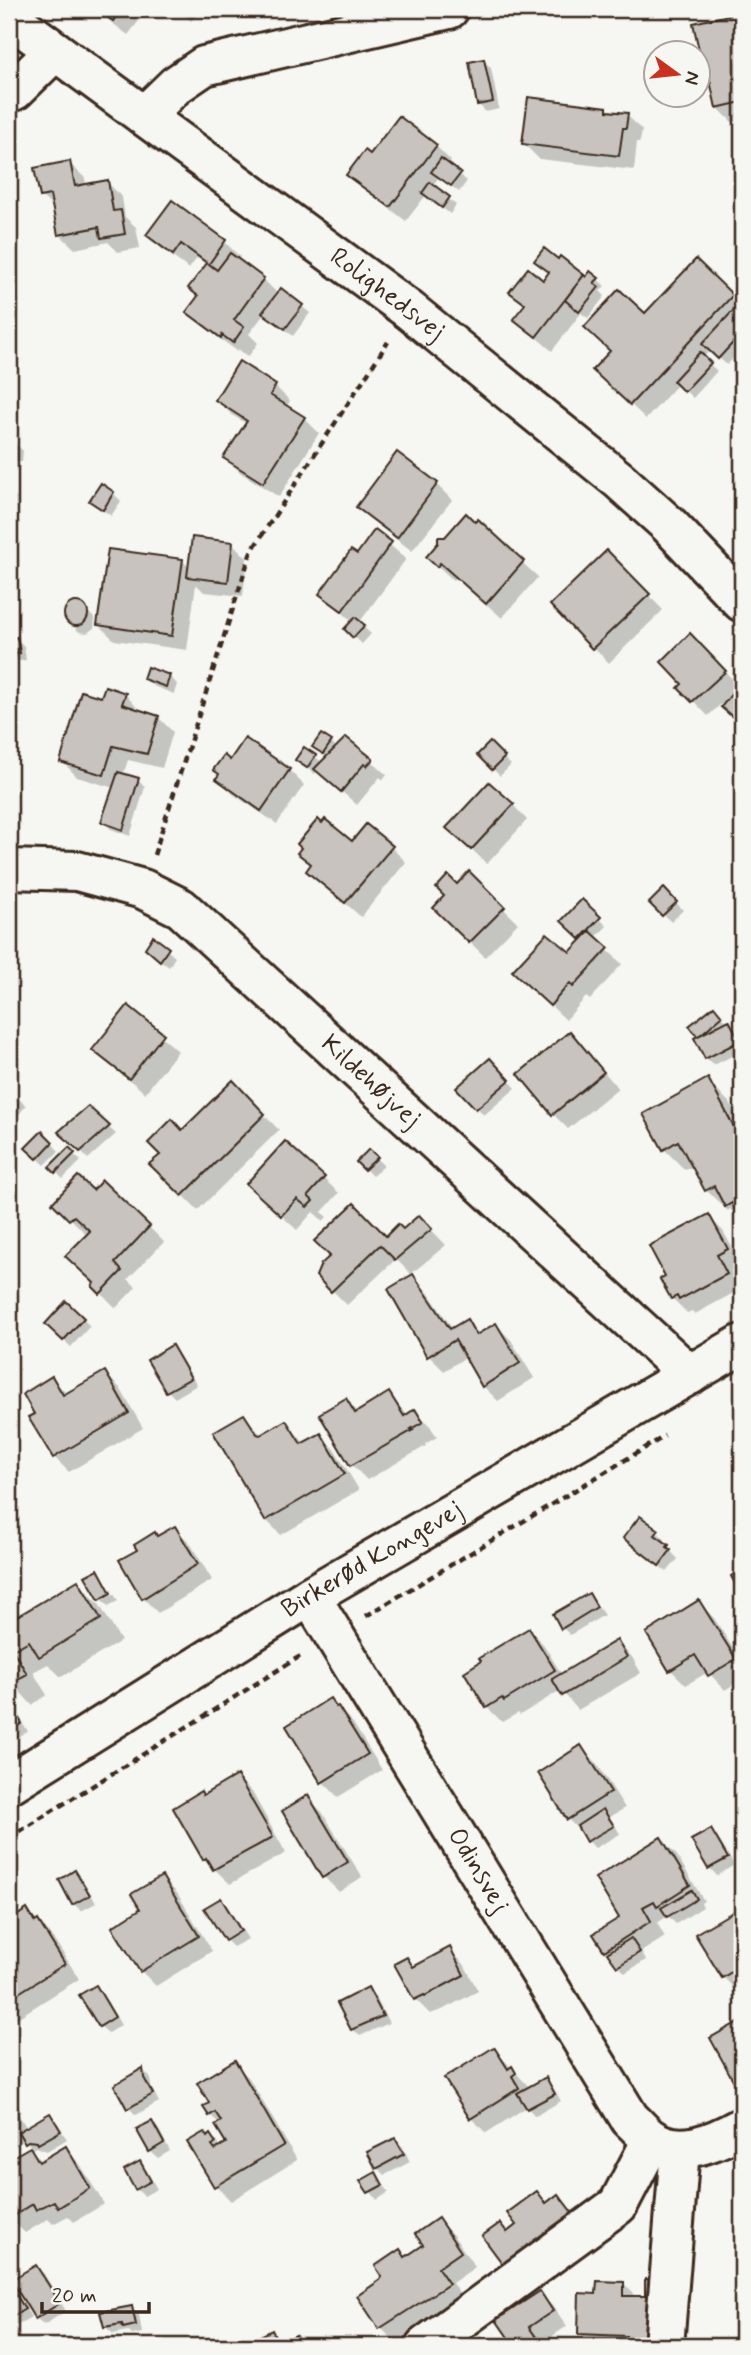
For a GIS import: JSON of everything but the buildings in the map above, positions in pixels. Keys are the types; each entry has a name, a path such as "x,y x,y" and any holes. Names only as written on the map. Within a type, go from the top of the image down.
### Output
{"street":[{"path":"144,116 176,85 204,66 449,9"},
{"name":"Rolighedsvej","path":"9,17 409,310 619,480 669,525 742,602"},
{"path":"9,93 55,51"},
{"name":"Kildehøjvej","path":"9,869 77,872 143,889 181,908 691,1376"},
{"name":"Birkerød Kongevej","path":"9,1784 310,1596 742,1344"},
{"name":"Odinsvej","path":"310,1596 630,2119 666,2144"},
{"path":"666,2144 713,2143 742,2127"},
{"path":"425,2346 618,2205 666,2144"},
{"path":"664,2346 666,2144"}],"path":[{"path":"143,889 251,552 409,310"},
{"path":"9,1838 334,1635 671,1432"}]}
